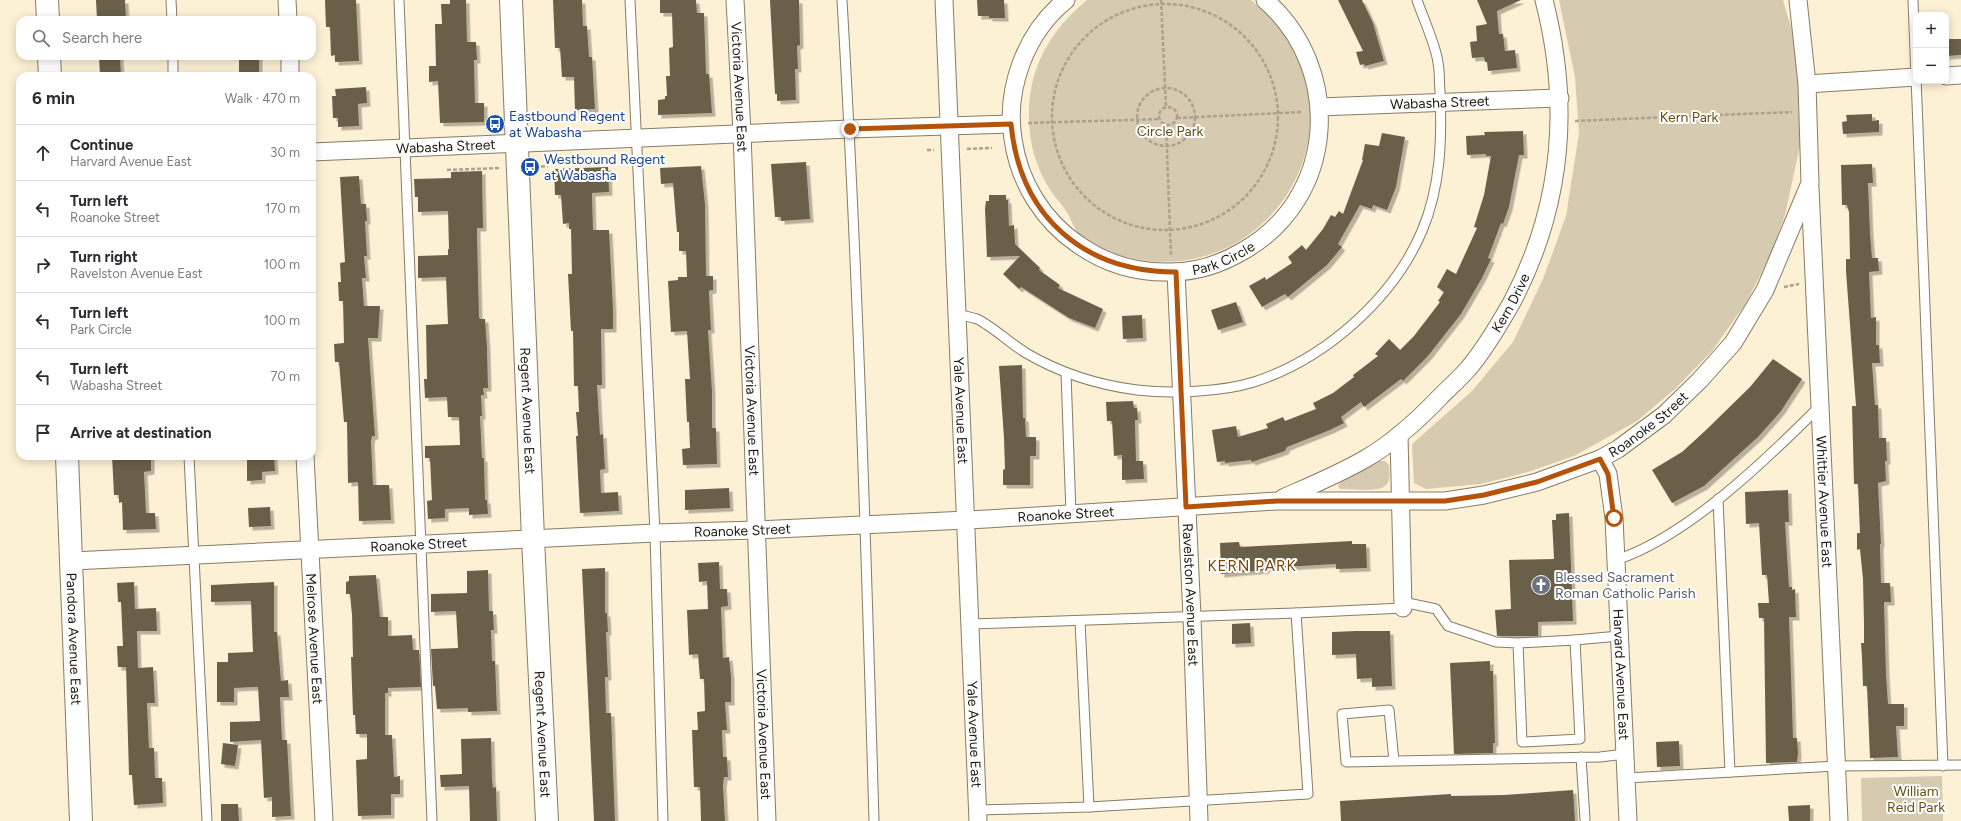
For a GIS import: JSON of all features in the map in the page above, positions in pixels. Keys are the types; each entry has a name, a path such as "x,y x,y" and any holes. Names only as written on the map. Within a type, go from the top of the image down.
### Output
{"street":[{"path":"47,0 48,16"},
{"path":"287,0 288,16"},
{"name":"Regent Avenue East","path":"511,0 533,538 547,821"},
{"name":"Victoria Avenue East","path":"735,0 742,133 767,821"},
{"name":"Yale Avenue East","path":"944,0 978,816"},
{"name":"Park Circle","path":"1066,0 1042,25 1027,50 1016,79 1011,124 1017,158 1029,190 1044,213 1063,233 1085,249 1109,262 1135,269 1174,272 1201,268 1226,260 1248,248 1278,224 1297,199 1311,170 1318,145 1320,109 1315,79 1306,53 1292,28 1266,0"},
{"name":"Kern Drive","path":"1277,501 1365,459 1399,435 1468,369 1497,330 1521,285 1544,228 1556,173 1560,121 1560,98 1550,23 1544,0"},
{"name":"Roanoke Street","path":"72,561 533,538 756,530 965,520 1277,501 1445,501 1484,495 1537,482 1600,459 1618,450 1664,414 1700,380 1733,343 1765,290 1810,183 1809,111 1798,0"},
{"path":"49,60 50,72"},
{"path":"290,60 290,72"},
{"path":"1949,76 1961,75"},
{"path":"1807,84 1913,77"},
{"name":"Wabasha Street","path":"1320,109 1440,102 1560,98"},
{"name":"Wabasha Street","path":"316,152 742,133 1011,124"},
{"name":"Whittier Avenue East","path":"1810,183 1839,821"},
{"name":"Ravelston Avenue East","path":"1174,272 1192,617 1199,821"},
{"path":"1399,435 1399,502 1403,605"},
{"name":"Harvard Avenue East","path":"1600,459 1608,474 1614,518 1628,821"},
{"name":"Pandora Avenue East","path":"67,460 81,821"},
{"name":"Melrose Avenue East","path":"305,460 324,821"}],"lane":[{"path":"171,0 172,16"},
{"path":"399,0 432,821"},
{"path":"630,0 638,138 655,533 663,821"},
{"path":"842,0 850,129 866,524 874,821"},
{"path":"958,314 978,319 1027,354 1066,373 1106,385 1138,390 1214,390 1254,382 1294,366 1341,334 1375,303 1401,270 1422,230 1433,197 1440,163 1440,102 1438,62 1417,0"},
{"path":"1913,0 1915,48"},
{"path":"173,60 173,72"},
{"path":"1916,84 1943,766"},
{"path":"1066,373 1071,514"},
{"path":"1616,560 1635,554 1660,540 1718,499 1754,470 1820,406"},
{"path":"189,460 207,821"},
{"path":"1718,499 1730,772"},
{"path":"970,624 1296,613 1403,605 1436,609 1448,626 1496,642 1518,644 1619,636"},
{"path":"978,816 1089,807 1308,794 1296,613"},
{"path":"1080,621 1089,807"},
{"path":"1518,644 1522,742 1580,739 1575,640"},
{"path":"1394,761 1389,710 1342,714 1346,762 1394,761 1581,757 1625,754"},
{"path":"1581,757 1585,819"},
{"path":"1627,778 1836,766 1961,765"}],"path":[{"path":"1161,0 1166,108"},
{"path":"1161,4 1183,6 1204,11 1230,25 1242,34 1261,57 1268,70 1275,91 1278,113 1275,142 1271,156 1261,176 1248,194 1237,204 1213,220 1184,228 1170,230 1148,229 1126,223 1100,210 1089,200 1074,184 1063,164 1054,136 1053,122 1053,107 1060,78 1073,52 1083,40 1093,30 1118,15 1139,8 1161,4"},
{"path":"1164,88 1177,90 1188,98 1194,110 1195,117 1191,131 1187,137 1181,142 1166,146 1154,144 1144,137 1138,126 1137,120 1139,106 1146,95 1158,89 1164,88"},
{"path":"1166,108 1174,110 1177,118"},
{"path":"1166,108 1159,114 1160,119 1166,125 1170,230 1174,272"},
{"path":"1177,118 1278,113 1320,109"},
{"path":"1560,121 1809,111"},
{"path":"1166,125 1174,123 1177,118"},
{"path":"1011,124 1160,119"}],"green space":[{"name":"Circle Park","path":"1087,0 1251,0 1265,12 1283,32 1297,56 1309,95 1309,133 1300,169 1282,202 1257,229 1225,249 1188,260 1148,261 1121,256 1104,250 1081,236 1074,227 1068,214 1047,185 1036,160 1031,141 1029,120 1030,100 1033,81 1047,46 1058,29 1071,14"},
{"name":"Kern Park","path":"1559,0 1783,0 1793,34 1800,88 1801,141 1785,215 1770,256 1746,303 1712,351 1675,389 1637,421 1574,456 1528,472 1481,484 1426,489 1414,483 1412,444 1472,391 1513,342 1543,279 1566,216 1579,133 1575,77"},
{"path":"1379,461 1385,461 1389,465 1389,480 1384,487 1373,490 1358,490 1340,489 1338,486 1340,483"},
{"name":"William Reid Park","path":"1942,776 1943,821 1862,821 1861,778"}],"building":[{"path":"96,0 125,0 126,16 97,16"},
{"path":"325,0 356,0 359,61 335,62 335,55 331,56 330,27 326,27"},
{"path":"450,0 466,0 467,42 476,42 477,60 474,60 475,103 484,103 484,122 440,123 438,81 429,82 429,66 436,66 435,24 442,24 441,4 450,4"},
{"path":"553,0 582,0 583,26 587,26 589,57 592,57 595,109 575,110 574,77 562,77 560,48 555,48"},
{"path":"660,0 696,0 697,13 704,13 706,74 709,74 712,113 658,115 658,100 665,99 665,96 667,96 666,76 670,76 669,48 673,47 672,13 660,13"},
{"path":"770,0 799,0 800,45 797,46 798,69 795,69 796,100 777,101 777,94 775,94"},
{"path":"977,0 1004,0 1005,18 978,16"},
{"path":"1338,0 1362,0 1373,23 1384,61 1365,66 1364,64 1360,65 1356,52 1363,51"},
{"path":"1477,0 1521,0 1497,11 1499,34 1503,34 1505,51 1515,50 1517,68 1488,71 1487,62 1485,62 1484,57 1472,58 1470,42 1477,41 1476,26 1487,24"},
{"path":"1949,39 1961,39 1961,55 1949,56"},
{"path":"99,60 120,60 121,72 100,72"},
{"path":"239,60 259,60 259,72 239,72"},
{"path":"366,87 367,103 358,104 359,126 338,127 338,118 333,118 332,96 336,96 335,89"},
{"path":"1872,114 1872,121 1879,120 1879,132 1843,134 1842,122 1847,121 1846,115"},
{"path":"1523,131 1524,155 1519,155 1509,207 1503,224 1501,223 1488,258 1491,259 1461,314 1428,356 1403,381 1401,379 1364,407 1361,402 1341,417 1344,423 1287,447 1285,451 1252,462 1251,460 1225,463 1225,461 1217,462 1212,430 1236,426 1238,437 1268,428 1266,424 1283,417 1285,421 1316,409 1313,403 1333,393 1354,377 1353,375 1378,356 1375,354 1389,339 1400,350 1414,336 1440,302 1438,301 1444,292 1437,287 1447,269 1456,274 1477,228 1474,227 1484,195 1491,156 1486,156 1486,154 1467,155 1466,136 1485,135 1484,132"},
{"path":"1382,133 1405,137 1396,187 1387,210 1373,205 1372,209 1360,205 1338,244 1342,247 1327,265 1288,297 1285,294 1262,307 1249,286 1265,277 1266,280 1292,263 1288,257 1302,245 1306,250 1323,229 1331,215 1335,217 1339,211 1343,214 1363,160 1365,144 1379,146"},
{"path":"806,162 810,219 781,221 781,217 775,217 771,164"},
{"path":"1872,164 1873,183 1868,183 1870,233 1872,258 1878,258 1879,271 1869,272 1871,318 1876,317 1876,345 1879,345 1880,363 1872,363 1875,405 1878,405 1879,438 1886,438 1887,461 1885,461 1886,481 1878,483 1881,583 1890,583 1891,602 1884,602 1886,674 1888,704 1904,704 1904,726 1896,726 1898,757 1870,758 1867,686 1863,686 1861,643 1864,643 1864,623 1863,579 1860,549 1857,550 1857,533 1860,533 1858,484 1854,484 1852,406 1856,406 1846,271 1846,259 1850,259 1849,212 1847,205 1842,205 1841,165"},
{"path":"701,166 705,204 706,276 713,276 713,290 710,290 709,292 711,330 708,330 712,391 712,428 716,428 717,464 683,465 682,449 690,448 685,379 690,379 687,331 671,332 668,281 678,280 678,277 687,277 686,251 679,251 679,232 677,232 673,183 661,184 660,168"},
{"path":"608,167 609,192 592,193 593,230 609,230 613,309 613,329 601,329 602,385 597,385 600,435 603,434 605,469 600,470 601,493 618,492 619,511 580,513 576,436 578,436 576,412 579,412 578,386 574,386 573,331 571,331 568,274 572,274 571,229 569,229 569,223 563,224 561,195 555,195 554,169"},
{"path":"482,171 483,228 477,228 479,317 480,319 485,319 488,388 483,388 484,395 481,395 482,416 480,416 482,458 484,458 485,500 487,500 488,514 469,515 469,508 445,509 445,518 428,519 427,501 432,500 430,458 425,458 425,446 460,445 459,417 448,417 447,397 425,398 424,379 427,379 426,325 448,324 446,277 418,278 418,256 448,255 448,211 418,212 418,197 415,197 414,179 451,178 451,172"},
{"path":"359,176 361,204 366,204 367,221 365,221 367,256 364,256 366,278 362,278 364,306 380,306 378,338 368,338 375,436 372,436 371,441 373,485 389,485 391,520 359,521 358,482 348,483 347,422 344,422 339,362 335,362 334,344 344,343 343,301 339,301 338,282 341,282 340,263 345,262 340,177"},
{"path":"989,195 1006,195 1006,200 1008,200 1009,226 1014,225 1015,244 1040,268 1039,270 1060,285 1058,288 1103,309 1095,328 1069,318 1021,287 1019,289 1003,274 1020,256 987,257 985,209 986,201 989,201"},
{"path":"1236,302 1243,322 1218,330 1211,310"},
{"path":"1142,315 1143,338 1123,339 1122,316"},
{"path":"1773,359 1802,379 1781,411 1758,437 1704,486 1672,503 1652,470 1682,452 1705,431 1750,387"},
{"path":"1022,365 1023,418 1025,418 1026,437 1036,437 1036,456 1030,456 1030,485 1003,485 1003,470 1005,469 1004,438 999,366"},
{"path":"1133,401 1134,408 1137,408 1138,420 1135,420 1136,461 1143,461 1144,479 1122,480 1122,455 1114,456 1112,421 1107,421 1106,402"},
{"path":"112,460 151,460 151,471 144,472 146,513 155,513 156,529 123,530 122,502 119,503 119,495 114,495"},
{"path":"247,460 274,460 275,471 262,472 262,480 247,481"},
{"path":"729,488 730,508 685,510 685,490"},
{"path":"1788,490 1789,522 1785,522 1789,587 1792,587 1792,590 1795,589 1796,617 1789,617 1793,738 1797,738 1798,753 1797,762 1766,763 1764,618 1759,618 1758,603 1769,603 1767,575 1762,575 1759,523 1746,524 1745,492"},
{"path":"270,507 271,526 249,527 248,508"},
{"name":"Blessed Sacrament Roman Catholic Parish","path":"1569,513 1573,621 1538,622 1538,636 1497,636 1495,610 1511,609 1509,560 1554,559 1552,520 1556,520 1556,514"},
{"path":"1352,541 1352,544 1366,544 1367,568 1336,569 1336,564 1266,568 1266,570 1221,574 1220,543 1239,542 1240,547"},
{"path":"719,562 720,589 727,589 728,606 721,607 723,658 729,657 731,677 731,702 725,702 727,730 722,730 723,757 727,757 728,777 724,777 723,785 725,821 701,821 700,787 694,787 692,730 698,730 697,712 705,711 704,679 700,679 698,654 689,655 687,610 708,609 707,581 699,582 698,563"},
{"path":"605,568 605,613 607,613 608,632 606,632 608,677 605,677 606,713 611,713 615,821 594,821 582,569"},
{"path":"488,570 489,611 493,611 494,630 491,630 492,661 495,661 497,711 468,712 468,708 437,709 435,686 433,686 431,649 458,648 456,611 431,612 431,594 467,593 467,571"},
{"path":"376,575 380,617 388,617 388,636 412,635 413,650 419,650 421,687 388,688 388,693 385,693 385,735 392,735 394,777 400,776 400,794 391,794 391,815 358,816 356,760 367,759 367,734 356,734 355,715 353,715 351,657 353,657 352,615 350,594 346,594 346,582 349,581 349,576"},
{"path":"134,582 135,609 156,608 157,631 137,631 138,668 153,667 155,703 147,703 149,748 154,748 155,778 162,778 163,803 134,805 132,775 129,775 126,667 118,667 117,646 123,646 121,602 118,602 117,583"},
{"path":"274,582 274,632 277,632 281,681 288,680 289,697 280,697 282,740 287,740 291,816 272,817 272,797 264,798 261,740 230,742 230,722 260,721 258,687 234,688 234,702 217,702 217,662 228,662 228,653 253,652 251,601 211,602 211,585"},
{"path":"1250,623 1251,643 1232,644 1232,624"},
{"path":"1390,631 1392,686 1372,687 1372,678 1357,679 1356,654 1332,655 1332,632"},
{"path":"1490,661 1490,671 1493,671 1495,743 1493,743 1493,753 1454,754 1450,663"},
{"path":"491,738 492,779 493,788 496,787 497,821 470,821 469,786 441,787 440,775 462,774 461,739"},
{"path":"1679,741 1680,766 1657,767 1656,742"},
{"path":"223,743 238,745 235,766 221,764"},
{"path":"1573,790 1575,821 1341,821 1340,801 1451,794 1451,796 1504,795"},
{"path":"221,804 238,804 239,821 221,821"},
{"path":"1810,805 1810,821 1789,821 1788,806"}],"place":[{"name":"Eastbound Regent at Wabasha","path":"495,124"},
{"name":"Westbound Regent at Wabasha","path":"530,167"},
{"name":"Blessed Sacrament Roman Catholic Parish","path":"1541,585"}],"district":[{"name":"KERN PARK","path":"1252,566"}],"route":[{"path":"850,129 1011,124 1015,151 1023,177 1029,190 1044,213 1073,242 1096,256 1122,266 1149,272 1176,272 1186,507 1277,501 1445,501 1484,495 1537,482 1600,459 1608,474 1614,518"}]}
